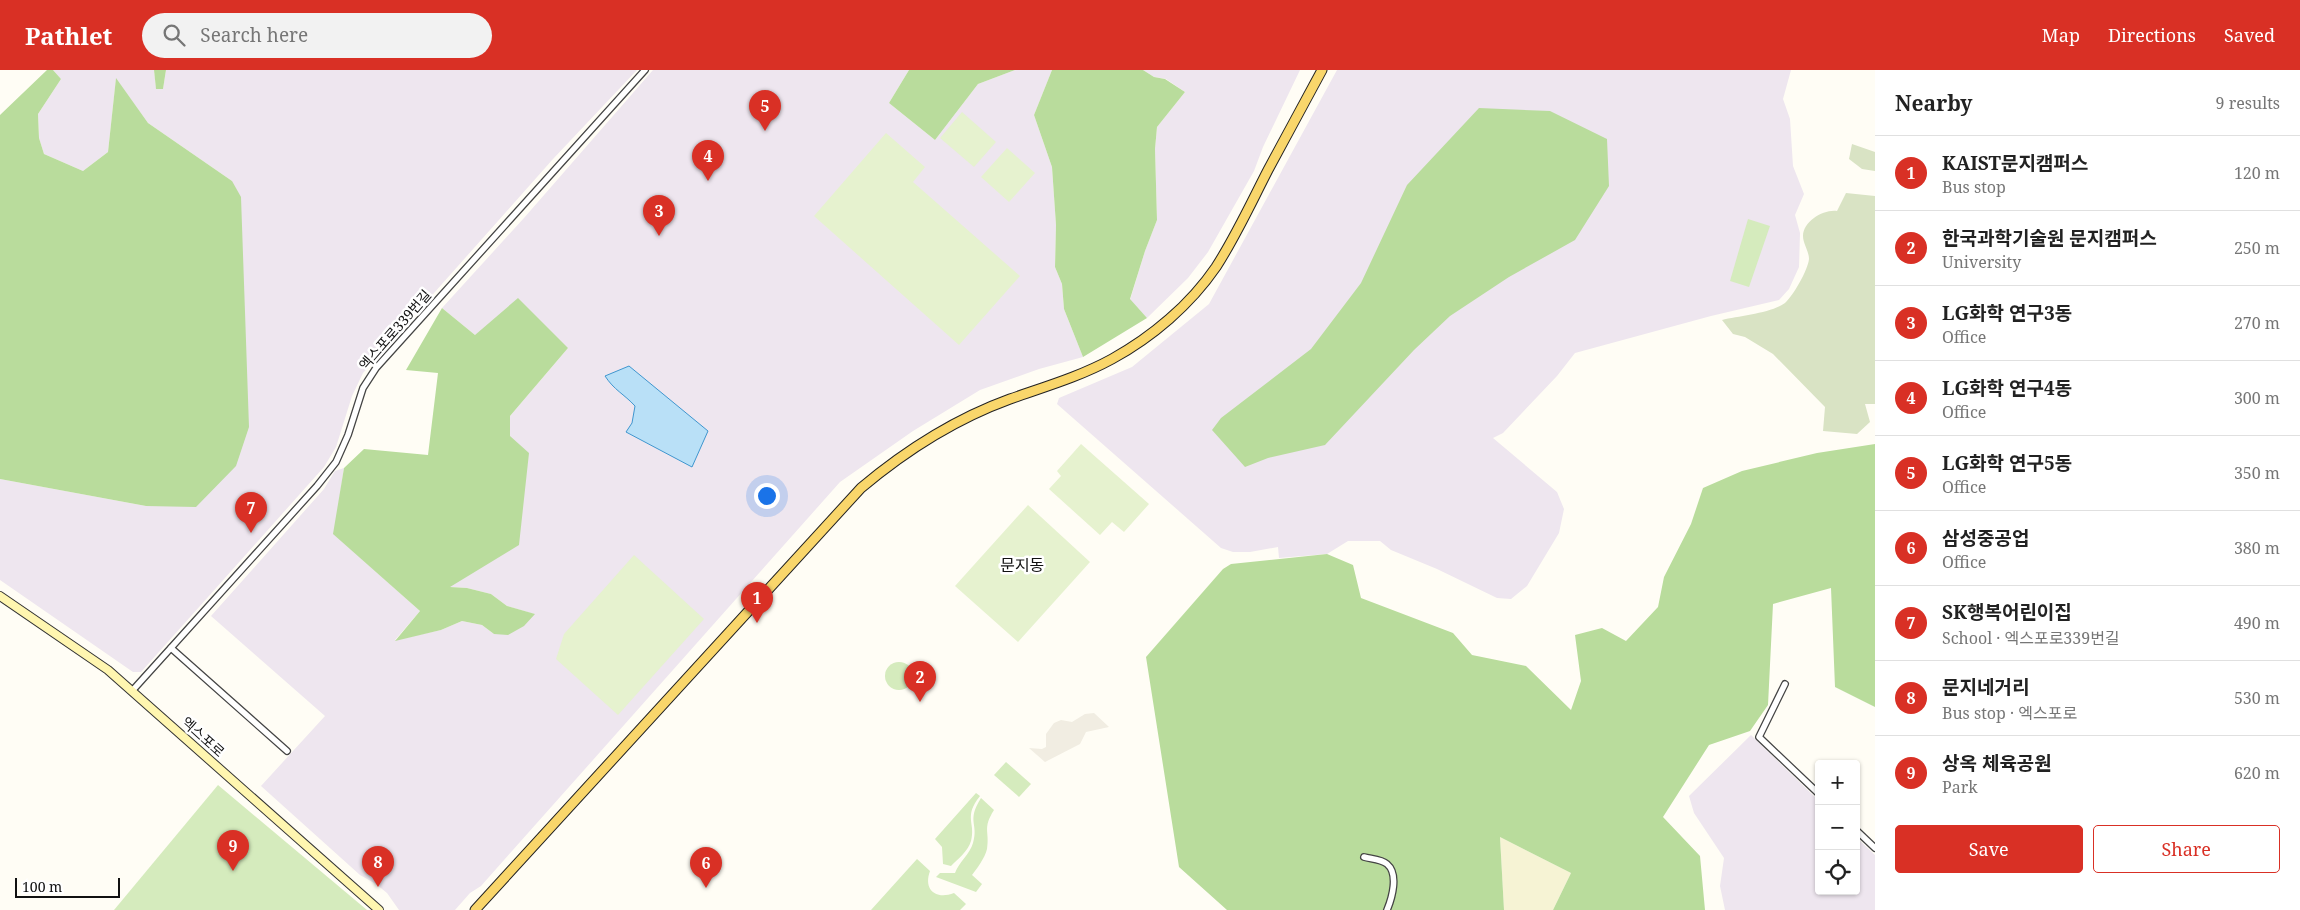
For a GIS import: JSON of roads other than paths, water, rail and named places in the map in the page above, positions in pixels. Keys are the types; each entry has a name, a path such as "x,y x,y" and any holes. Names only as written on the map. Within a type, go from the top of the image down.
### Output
{"main road":[{"path":"475,910 781,574 868,482 911,449 956,424 1008,400 1073,378 1112,359 1159,328 1187,302 1215,268 1237,231 1322,70"},
{"name":"엑스포로","path":"0,596 108,670 379,910"}],"street":[{"name":"엑스포로339번길","path":"132,691 317,486 336,462 348,435 363,388 376,368 645,70"},
{"path":"170,648 287,751"},
{"path":"1785,684 1759,737 1815,790"},
{"path":"1860,834 1875,848"},
{"path":"1364,857 1379,860 1390,868 1394,885 1387,910"}],"water":[{"path":"629,366 708,431 692,467 626,432 632,423 635,406 605,376"}],"place":[{"name":"LG화학 연구5동","path":"765,131"},
{"name":"LG화학 연구4동","path":"708,181"},
{"name":"LG화학 연구3동","path":"659,236"},
{"name":"SK행복어린이집","path":"251,533"},
{"name":"KAIST문지캠퍼스","path":"757,623"},
{"name":"한국과학기술원 문지캠퍼스","path":"920,702"},
{"name":"상옥 체육공원","path":"233,871"},
{"name":"문지네거리","path":"378,887"},
{"name":"삼성중공업","path":"706,888"}],"district":[{"name":"문지동","path":"1022,565"}]}
